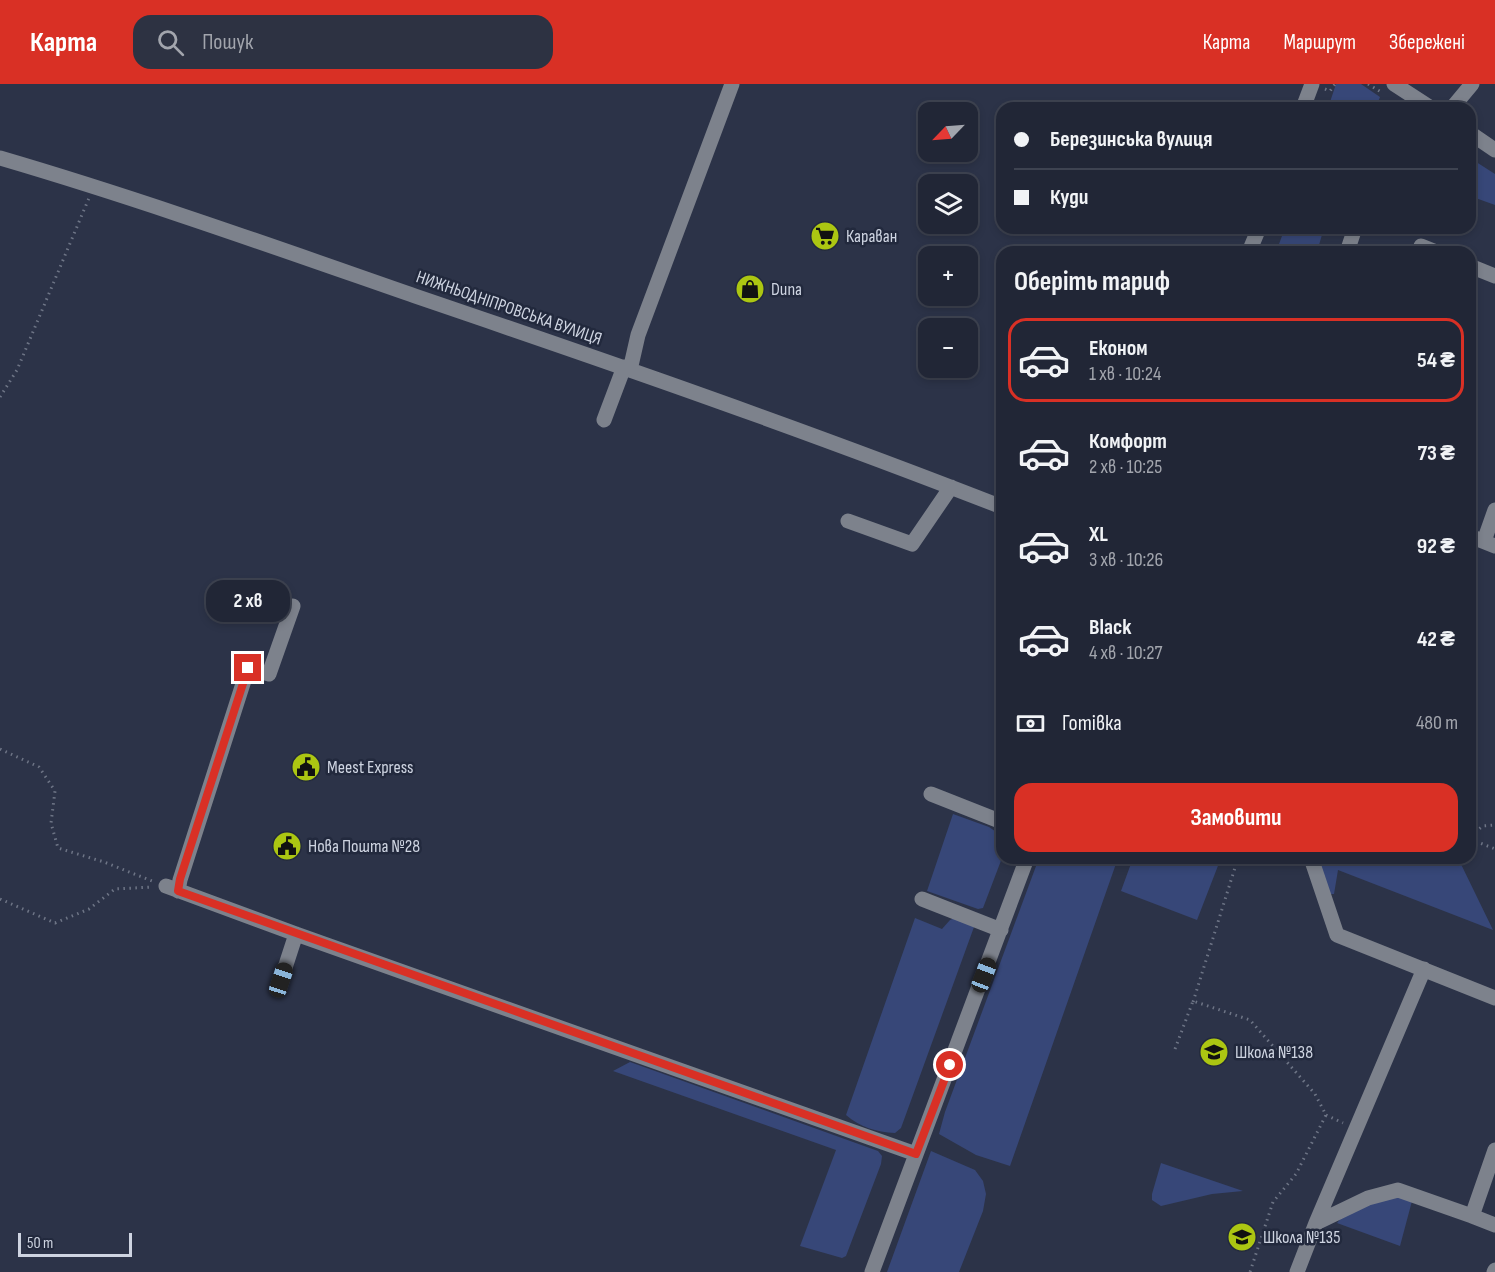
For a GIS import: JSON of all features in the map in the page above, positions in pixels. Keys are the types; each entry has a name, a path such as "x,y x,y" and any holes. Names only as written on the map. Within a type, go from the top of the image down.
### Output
{"street":[{"path":"604,420 627,369 732,84"},
{"path":"1305,102 1312,84"},
{"path":"1457,102 1472,84"},
{"path":"1388,89 1417,102"},
{"path":"1476,137 1495,150"},
{"name":"НИЖНЬОДНІПРОВСЬКА ВУЛИЦЯ","path":"0,158 94,186 627,369 810,434 996,505"},
{"path":"1476,268 1495,276"},
{"path":"848,521 912,544 951,487"},
{"path":"1483,541 1495,510"},
{"path":"293,606 269,674 248,668 180,879 172,889 916,1154"},
{"path":"931,794 996,820"},
{"path":"872,1272 1025,864"},
{"path":"1313,864 1337,935 1495,998"},
{"path":"922,899 1001,930"},
{"path":"281,980 296,934"},
{"path":"1297,1272 1424,969"},
{"path":"1472,1216 1495,1150"},
{"path":"1316,1223 1368,1198 1398,1190 1495,1225"}],"path":[{"path":"1368,84 1388,89"},
{"path":"0,397 17,370 94,186"},
{"path":"0,749 39,767 55,790 51,823 58,848 104,862 172,889"},
{"path":"1476,833 1484,826 1495,825"},
{"path":"1476,841 1495,849"},
{"path":"1175,1050 1236,864"},
{"path":"0,899 55,923 89,909 114,889 172,889"},
{"path":"1192,1004 1193,1001 1250,1020 1315,1094 1326,1115 1296,1174 1273,1202 1250,1272"}],"shaded area":[{"path":"1336,84 1361,84 1380,97 1378,102 1330,102"},
{"path":"1476,162 1495,174 1495,205 1476,198"},
{"path":"1283,234 1322,234 1320,246 1278,246"},
{"path":"953,814 996,832 996,864 1000,864 983,908 978,909 927,891"},
{"path":"1037,864 1116,864 1010,1166 976,1155 939,1134 945,1112"},
{"path":"1131,864 1219,864 1197,920 1121,891"},
{"path":"1320,864 1461,864 1493,930 1338,870 1334,894 1329,894"},
{"path":"957,917 974,927 901,1128 895,1133 863,1126 846,1115 915,918 942,929 950,920"},
{"path":"630,1062 878,1151 882,1156 881,1164 846,1256 842,1258 800,1246 836,1150 613,1071"},
{"path":"931,1151 975,1170 983,1181 986,1194 983,1211 959,1272 887,1272"},
{"path":"1161,1163 1243,1191 1212,1194 1161,1206 1152,1200 1152,1194"},
{"path":"1395,1196 1412,1201 1400,1246 1337,1223 1345,1213"}],"place":[{"name":"Караван","path":"825,236"},
{"name":"Duna","path":"750,289"},
{"name":"Meest Express","path":"306,767"},
{"name":"Нова Пошта №28","path":"287,846"},
{"name":"Школа №138","path":"1214,1052"},
{"name":"Школа №135","path":"1242,1237"}],"route":[{"path":"248,668 178,891 916,1154 950,1065"}]}
